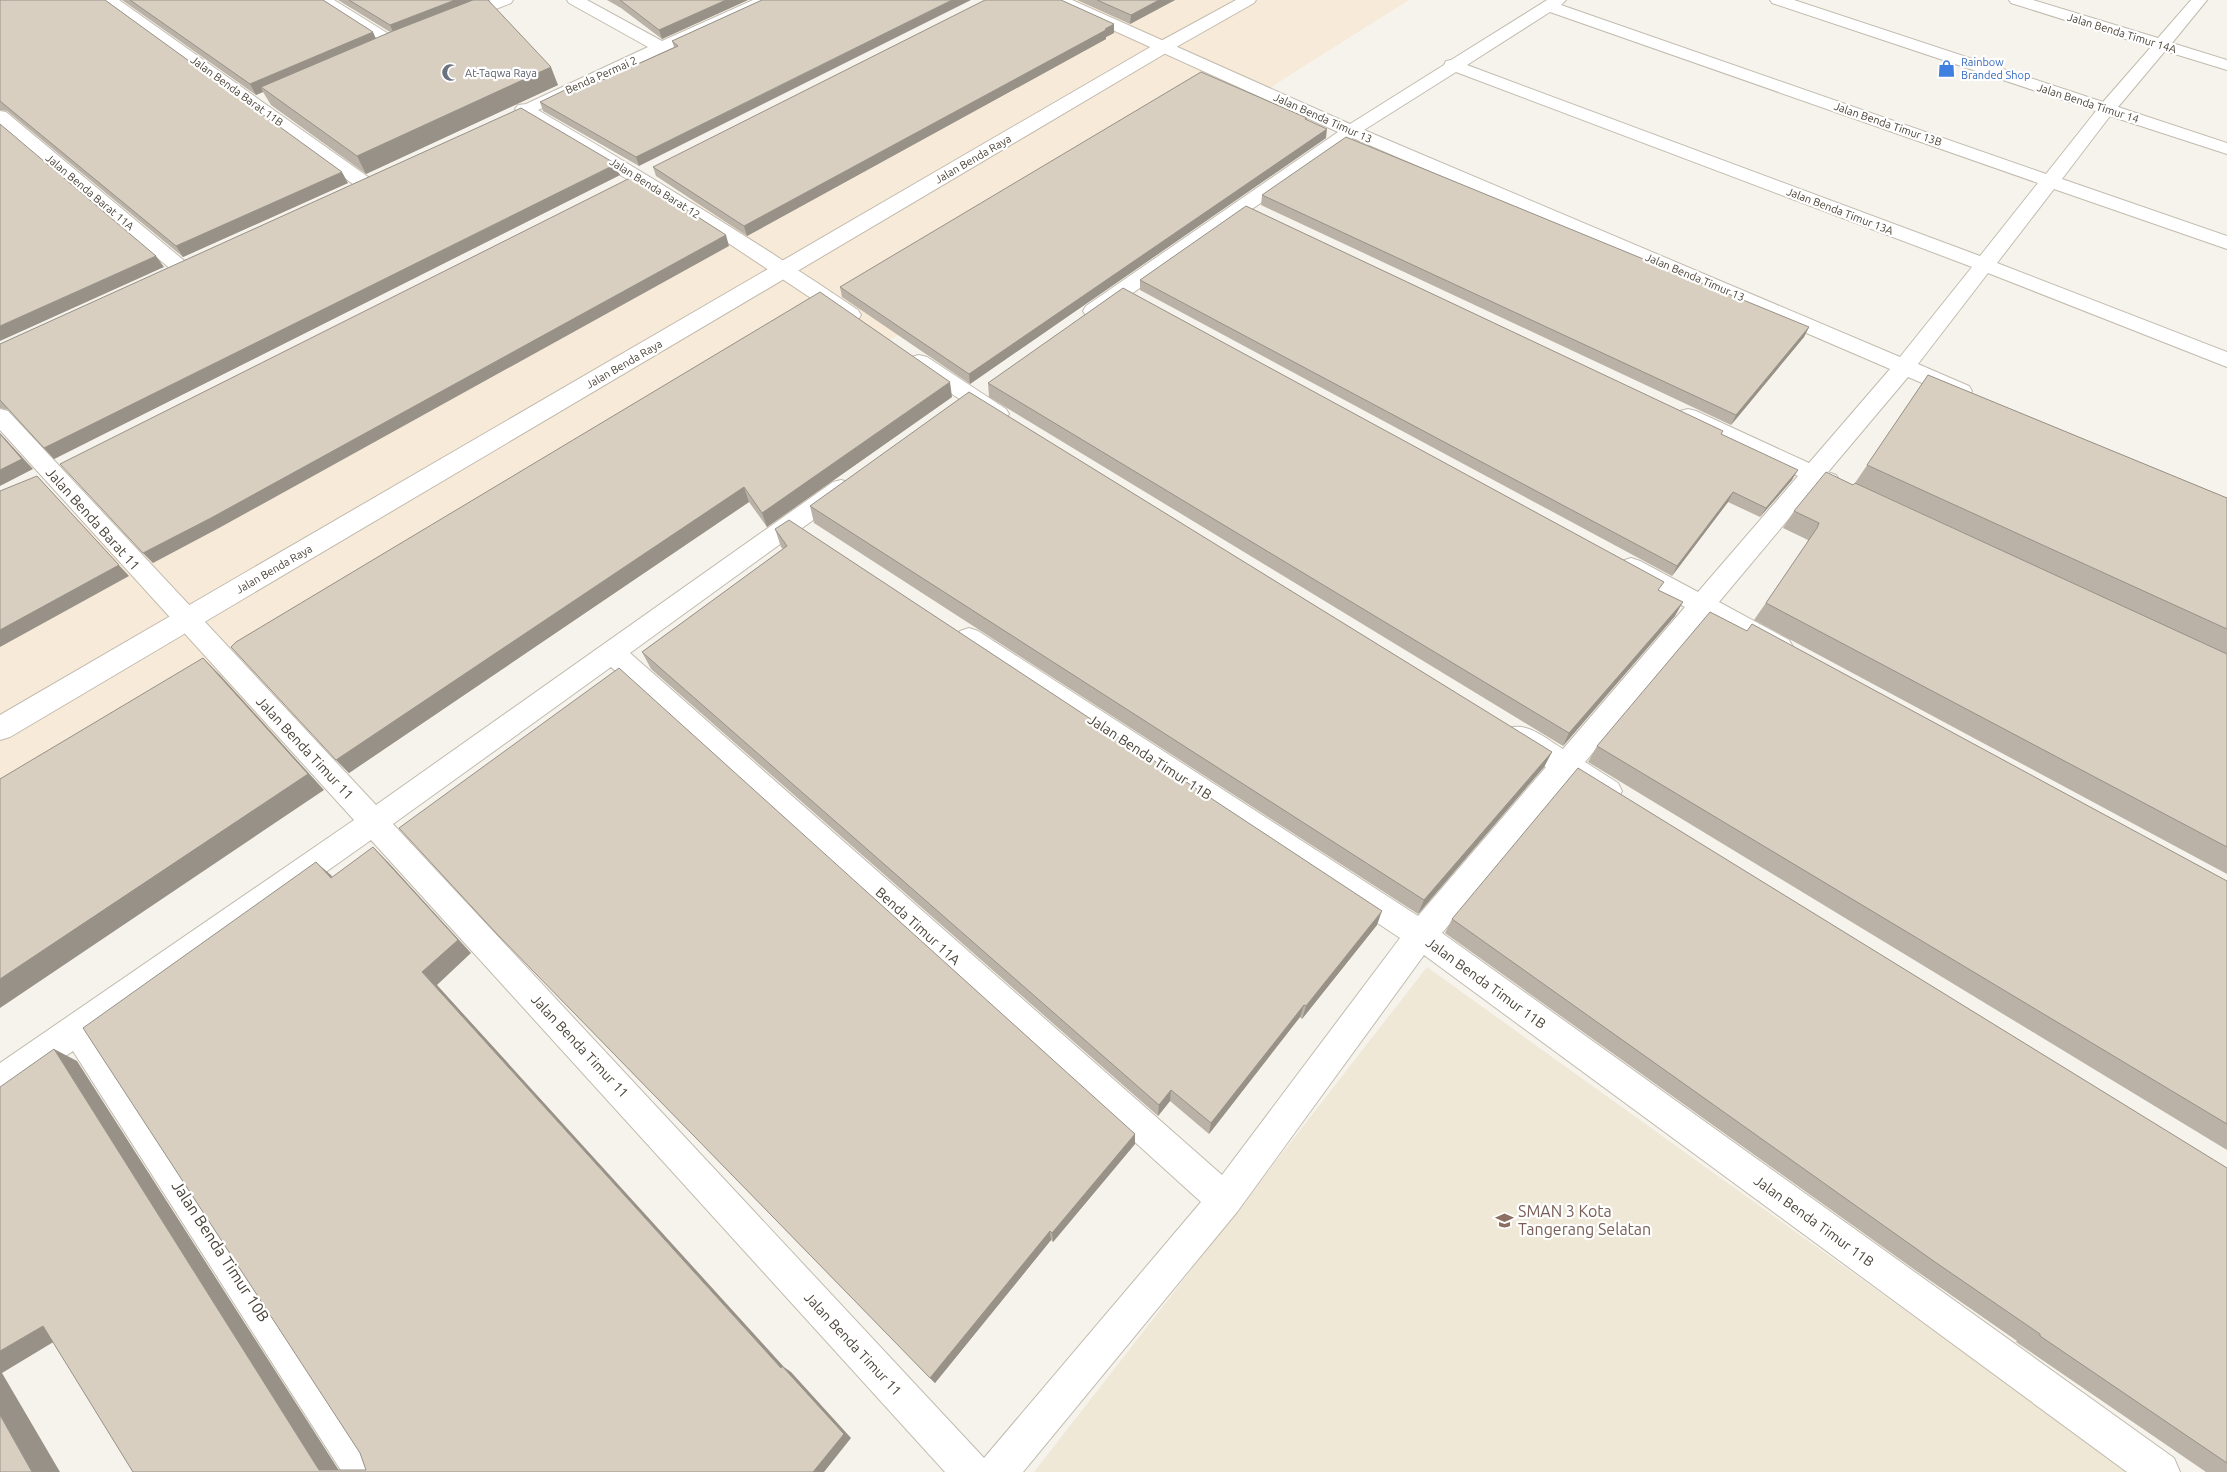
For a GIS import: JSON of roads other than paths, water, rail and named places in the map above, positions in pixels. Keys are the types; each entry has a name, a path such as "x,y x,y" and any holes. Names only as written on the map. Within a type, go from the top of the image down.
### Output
{"street":[{"name":"Jalan Benda Barat 11B","path":"109,0 364,183"},
{"path":"323,0 394,44"},
{"path":"440,26 505,0"},
{"path":"575,0 662,48"},
{"name":"Benda Permai 2","path":"506,118 766,0"},
{"name":"Jalan Benda Timur 13","path":"1059,0 1351,131 1976,397"},
{"name":"Jalan Benda Raya","path":"0,730 1165,46 1248,0"},
{"name":"Jalan Benda Timur 14","path":"1778,0 2227,149"},
{"name":"Jalan Benda Timur 14A","path":"2017,0 2227,65"},
{"path":"998,1472 1225,1200 1421,936 1904,367 2106,110 2199,0"},
{"path":"1074,324 1122,291 1252,210 1351,131 1452,65 1554,3"},
{"name":"Jalan Benda Timur 13B","path":"1554,3 2227,243"},
{"path":"376,51 412,36"},
{"name":"Jalan Benda Timur 13A","path":"1452,65 1985,265 2227,360"},
{"path":"255,104 272,96"},
{"name":"Jalan Benda Barat 12","path":"524,110 647,172 752,250 785,269 874,330"},
{"name":"Jalan Benda Barat 11A","path":"0,116 180,268"},
{"path":"621,185 647,172"},
{"path":"347,191 382,175"},
{"path":"162,276 197,259"},
{"path":"1122,291 1148,305"},
{"path":"898,347 970,397 1020,428"},
{"path":"1668,406 1848,491"},
{"name":"Jalan Benda Barat 11","path":"0,416 186,621"},
{"path":"0,1084 374,822 612,652 805,530 857,477"},
{"path":"1613,557 1798,657"},
{"name":"Jalan Benda Timur 11","path":"186,621 374,822 971,1472"},
{"name":"Jalan Benda Timur 11B","path":"950,626 1421,936 2160,1472"},
{"name":"Benda Timur 11A","path":"612,652 1225,1200"},
{"path":"1499,724 1625,802"},
{"name":"Jalan Benda Timur 10B","path":"77,1029 366,1472"}],"place":[{"name":"Rainbow Branded Shop","path":"1947,68"},
{"name":"At-Taqwa Raya","path":"451,73"},
{"name":"SMAN 3 Kota Tangerang Selatan","path":"1504,1220"}]}
